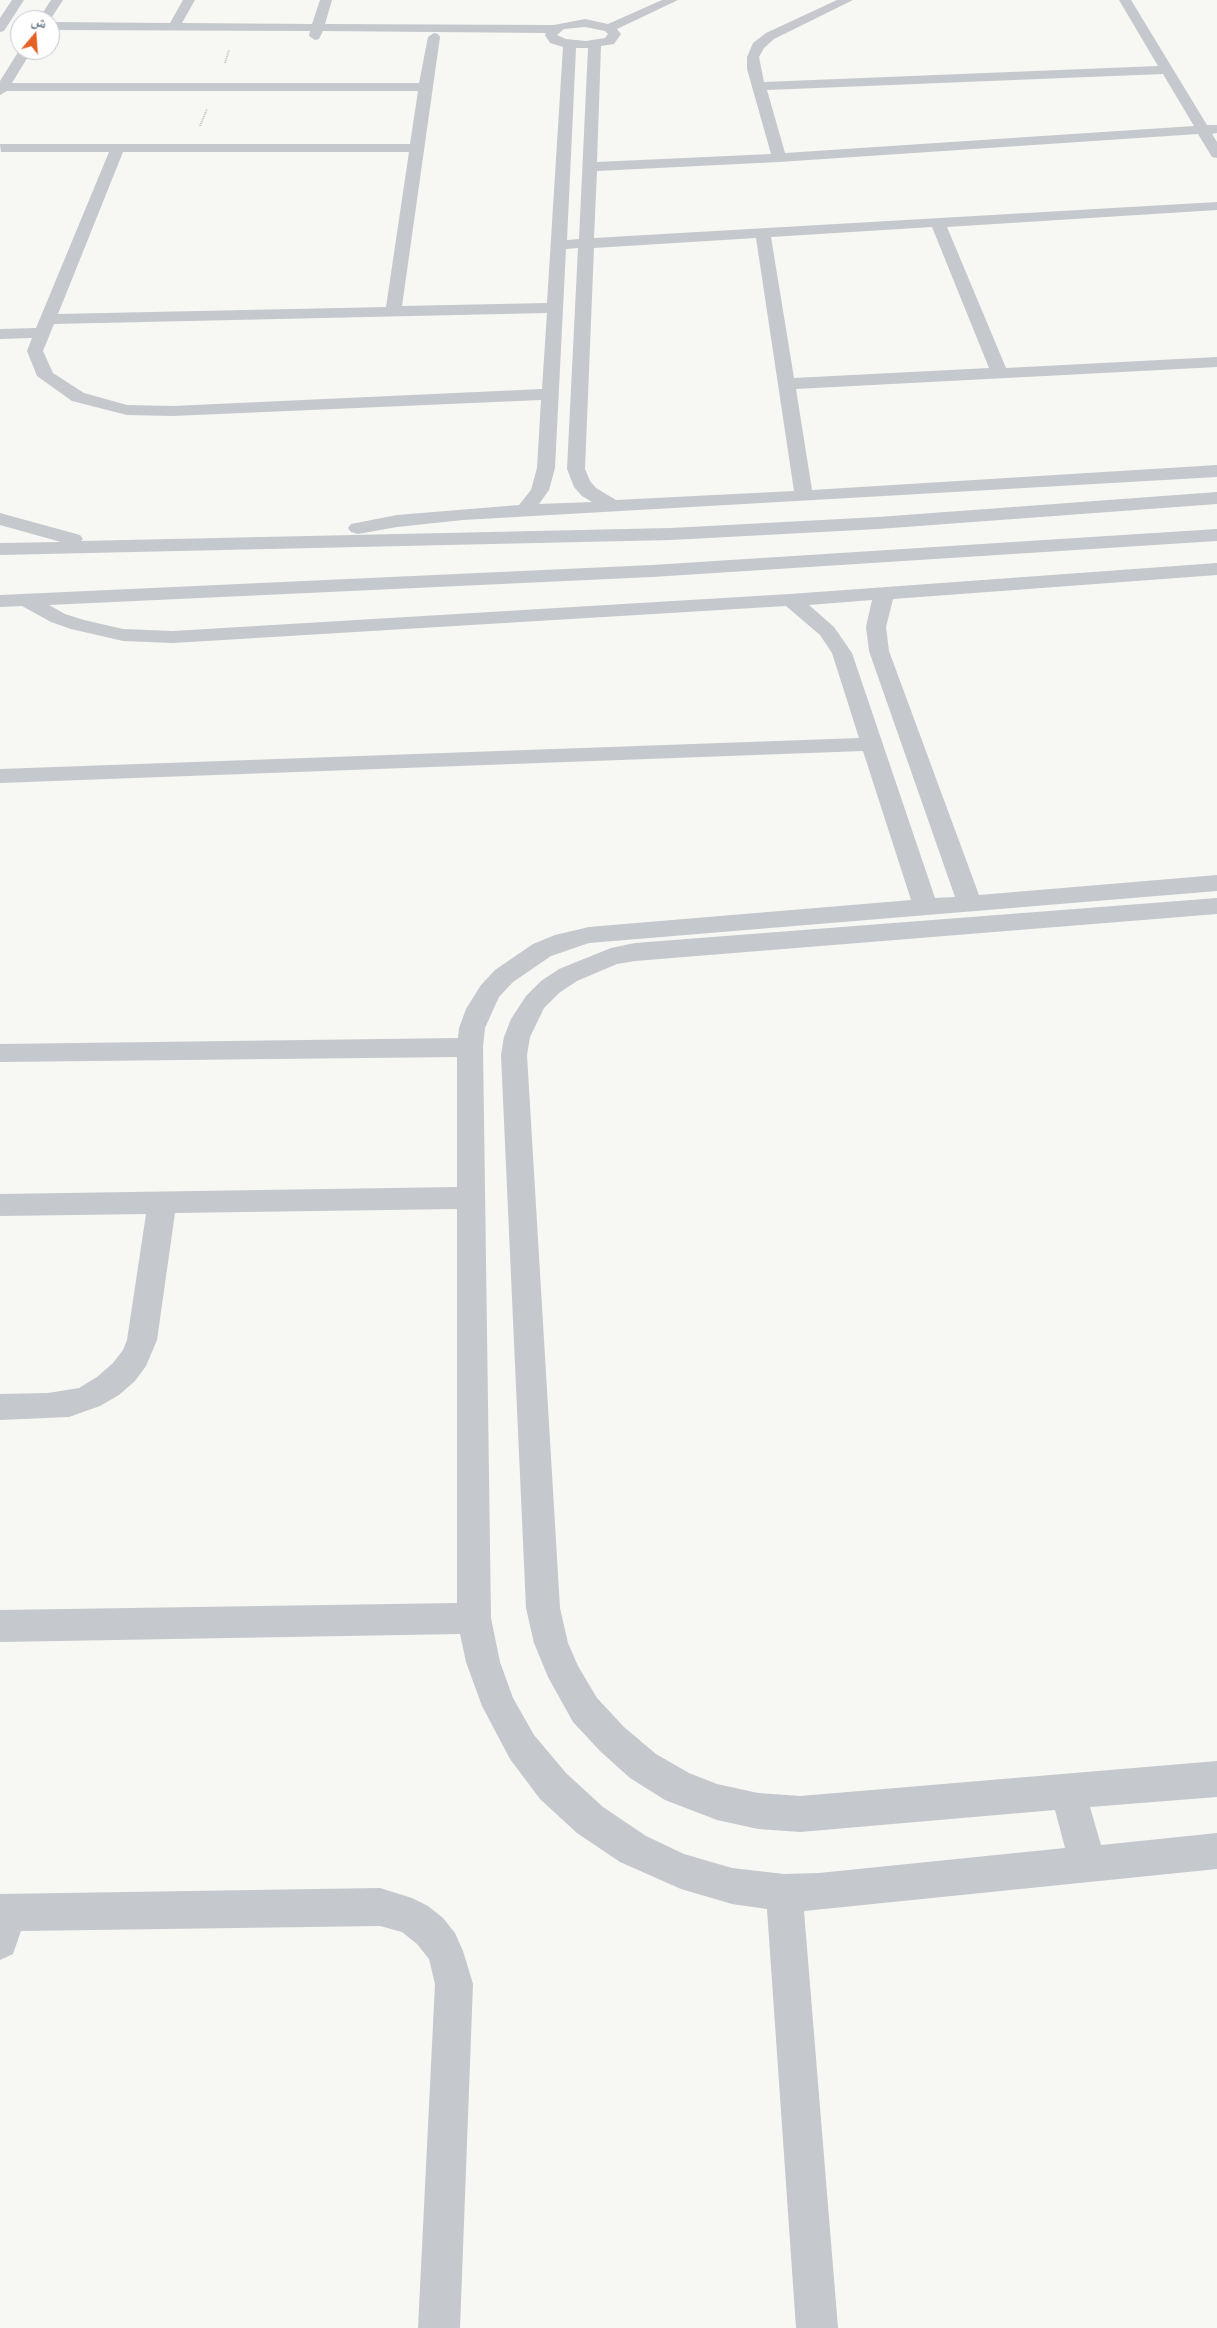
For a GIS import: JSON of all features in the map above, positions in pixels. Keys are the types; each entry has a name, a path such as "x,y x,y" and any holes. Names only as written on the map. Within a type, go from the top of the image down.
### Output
{"street":[{"path":"0,28 18,0"},
{"path":"174,27 189,0"},
{"path":"316,32 326,0"},
{"path":"593,24 646,0"},
{"path":"609,28 672,0"},
{"path":"779,158 758,86 752,57 758,46 770,36 847,0"},
{"path":"1125,0 1167,70 1210,129 1217,154"},
{"path":"60,26 174,27 316,32 434,37 554,33 568,24 593,24 609,28 615,34 613,38 595,45 570,44 554,33 316,32 60,34"},
{"path":"393,312 425,87 434,37"},
{"path":"525,511 540,490 544,479 570,44"},
{"path":"595,45 576,469 581,483 589,492 612,506"},
{"path":"1,89 20,60"},
{"path":"758,86 1167,70"},
{"path":"1,89 425,87"},
{"path":"589,168 779,158 1210,129"},
{"path":"1,148 416,148"},
{"path":"118,148 36,350 46,376 78,397 127,410 172,411 550,394"},
{"path":"558,245 1217,206"},
{"path":"938,223 999,372"},
{"path":"763,233 804,496"},
{"path":"0,334 45,326 393,312 555,308"},
{"path":"786,384 1217,362"},
{"path":"300,542 397,521 463,514 1217,471"},
{"path":"0,549 557,538 719,532 878,523 1217,498"},
{"path":"0,519 102,546"},
{"path":"0,601 652,571 1217,535"},
{"path":"26,600 58,618 99,631 148,637 173,637 790,600 1217,569"},
{"path":"884,593 877,615 877,639 897,702 970,904"},
{"path":"790,600 816,620 836,642 846,664 872,744 918,915"},
{"path":"836,642 877,639"},
{"path":"859,705 897,702"},
{"path":"0,776 872,744"},
{"path":"1217,883 970,904 918,915 635,952 611,957 588,965 550,987 535,1002 524,1019 517,1037 514,1055 543,1608 551,1643 565,1677 585,1710 612,1739 642,1766 678,1786 717,1802 758,1812 800,1814 1217,1779"},
{"path":"1217,906 918,915 614,931 564,941 522,962 504,976 479,1009 472,1028 470,1047 474,1618 483,1662 499,1706 522,1747 553,1786 590,1820 633,1849 681,1871 732,1886 784,1892 819,1892 1217,1851"},
{"path":"0,1052 470,1047"},
{"path":"0,1205 471,1198"},
{"path":"0,1407 69,1404 89,1397 108,1386 124,1372 135,1357 142,1340 162,1203"},
{"path":"0,1626 474,1618"},
{"path":"1068,1793 1088,1864"},
{"path":"784,1892 817,2328"},
{"path":"2,1923 380,1907 399,1911 415,1919 430,1931 442,1946 450,1964 454,1984 440,2328"}]}
